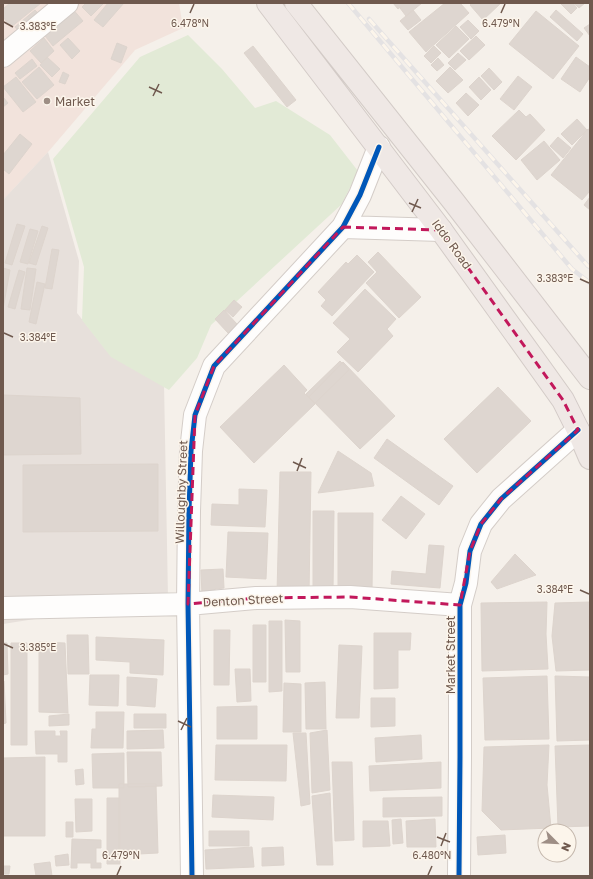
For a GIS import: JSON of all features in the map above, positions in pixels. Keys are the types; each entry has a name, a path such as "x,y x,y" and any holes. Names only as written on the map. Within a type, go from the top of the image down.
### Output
{"highway":[{"name":"Iddo Road","path":"268,3 441,230 563,400 590,458"},
{"path":"296,3 454,202 590,378"}],"street":[{"path":"3,56 67,3"},
{"name":"Willoughby Street","path":"192,876 188,604 191,451 195,415 214,366 343,227 360,195 379,147"},
{"path":"343,227 441,230"},
{"name":"Market Street","path":"458,876 460,605 466,583 470,551 481,524 501,499 578,430"},
{"name":"Denton Street","path":"3,608 188,604 256,598 350,597 460,605"}],"highlighted area":[{"path":"343,227 441,230 563,400 578,430 501,499 481,524 470,551 460,605 350,597 256,598 188,604 195,415 214,366"}],"shaded area":[{"name":"Market","path":"3,3 179,3 183,28 135,50 48,152 3,200"},
{"path":"48,152 79,261 77,313 106,350 164,383 168,598 3,624 3,200"}],"green space":[{"path":"188,35 222,69 255,108 276,101 330,135 358,171 342,204 211,325 197,358 169,390 111,357 82,320 84,267 53,159 140,57"}],"building":[{"path":"10,3 41,3 11,27 3,17 3,9"},
{"path":"86,3 104,3 91,16 82,7"},
{"path":"108,3 124,3 103,27 94,20"},
{"path":"393,3 405,3 398,9"},
{"path":"406,3 422,3 406,16 400,8"},
{"path":"445,3 460,3 469,13 426,52 409,32"},
{"path":"472,3 501,3 483,20 470,5"},
{"path":"560,3 573,3 577,8 571,14"},
{"path":"574,3 585,3 579,8"},
{"path":"71,7 83,21 53,46 42,32"},
{"path":"35,10 43,19 23,36 15,27"},
{"path":"413,10 421,20 408,30 400,21"},
{"path":"556,10 583,34 577,41 550,17"},
{"path":"536,11 579,46 553,79 509,44"},
{"path":"468,20 479,31 471,39 460,27"},
{"path":"590,24 590,36 584,28"},
{"path":"456,26 469,39 449,58 436,45"},
{"path":"476,36 485,45 469,60 460,51"},
{"path":"44,38 54,51 41,63 30,51"},
{"path":"68,38 80,51 72,59 60,45"},
{"path":"117,43 127,47 121,63 111,59"},
{"path":"253,46 296,100 287,107 244,53"},
{"path":"434,46 441,53 431,63 424,56"},
{"path":"458,53 466,60 455,70 448,63"},
{"path":"47,57 60,69 52,77 40,65"},
{"path":"576,57 590,67 590,77 580,92 561,79"},
{"path":"438,58 444,65 437,71 431,65"},
{"path":"32,59 37,66 20,79 15,73"},
{"path":"39,67 54,85 37,99 22,82"},
{"path":"450,67 463,80 448,93 436,81"},
{"path":"489,68 502,82 494,90 481,76"},
{"path":"63,72 69,75 65,84 59,82"},
{"path":"518,76 532,87 514,110 500,99"},
{"path":"16,77 36,102 23,112 3,87"},
{"path":"479,77 491,90 481,100 469,87"},
{"path":"466,93 479,105 468,116 456,103"},
{"path":"3,97 8,103 3,107"},
{"path":"519,110 526,117 530,114 545,130 516,160 492,136"},
{"path":"577,119 587,130 572,145 561,134"},
{"path":"588,129 590,130 590,191 582,200 551,175"},
{"path":"20,134 32,144 9,174 3,169 3,155"},
{"path":"558,137 571,148 563,158 550,146"},
{"path":"544,141 560,160 537,180 521,160"},
{"path":"590,197 590,210 584,205"},
{"path":"17,224 25,226 12,265 5,263"},
{"path":"42,226 48,228 36,265 29,263"},
{"path":"30,229 38,231 28,264 20,262"},
{"path":"52,249 59,250 52,289 45,288"},
{"path":"378,252 421,297 399,318 366,283 377,272 368,262"},
{"path":"357,255 374,272 332,316 321,306 326,300 318,292 346,262 348,264"},
{"path":"3,268 10,270 3,309"},
{"path":"27,268 36,269 30,310 21,309"},
{"path":"19,270 25,272 15,309 8,307"},
{"path":"37,282 45,284 36,324 29,322"},
{"path":"365,289 396,319 387,329 393,336 358,372 337,352 350,339 333,323"},
{"path":"234,300 242,307 233,317 225,310"},
{"path":"224,310 237,324 228,333 215,319"},
{"path":"340,361 349,370 315,403 306,394"},
{"path":"343,362 395,416 360,449 309,397"},
{"path":"284,365 307,390 304,393 315,404 254,463 220,427"},
{"path":"498,387 531,421 477,473 444,439"},
{"path":"3,395 80,398 81,454 3,455"},
{"path":"387,439 453,486 439,505 374,458"},
{"path":"338,451 371,473 374,486 318,493"},
{"path":"158,464 158,531 23,532 23,465"},
{"path":"280,472 311,472 309,594 277,593"},
{"path":"239,489 267,490 265,527 211,525 212,504 239,505"},
{"path":"401,496 425,514 406,539 382,520"},
{"path":"313,511 334,511 333,590 313,590"},
{"path":"338,513 373,513 372,591 338,591"},
{"path":"228,532 268,533 266,579 226,577"},
{"path":"429,545 444,546 440,588 391,584 392,571 426,574"},
{"path":"515,554 536,575 497,589 491,582"},
{"path":"223,569 224,588 215,589 215,596 202,596 201,570"},
{"path":"547,602 546,634 548,669 482,671 481,603"},
{"path":"590,602 590,670 556,671 552,636 555,603"},
{"path":"285,620 300,621 300,672 286,672"},
{"path":"269,621 282,621 282,691 269,692"},
{"path":"253,625 266,625 266,682 253,682"},
{"path":"214,630 230,630 229,685 214,685"},
{"path":"374,633 411,633 410,650 398,650 398,688 374,689"},
{"path":"67,635 88,635 89,674 68,674"},
{"path":"96,637 164,640 163,675 130,673 130,662 96,660"},
{"path":"39,642 65,643 68,713 39,712"},
{"path":"3,643 7,643 8,674 3,675"},
{"path":"11,643 27,643 27,745 11,745"},
{"path":"339,645 362,646 359,718 336,718"},
{"path":"235,669 250,669 251,701 237,702"},
{"path":"90,675 119,675 118,706 89,705"},
{"path":"547,676 549,739 485,740 483,678"},
{"path":"555,676 590,677 590,740 557,741"},
{"path":"127,677 157,679 155,707 127,705"},
{"path":"3,681 6,723 3,724"},
{"path":"325,682 326,729 306,729 305,683"},
{"path":"284,683 301,684 301,732 283,732"},
{"path":"371,698 395,698 395,726 371,727"},
{"path":"257,706 257,739 217,739 217,707"},
{"path":"96,712 124,712 123,748 91,748 92,729 96,729"},
{"path":"69,714 69,725 49,726 49,716"},
{"path":"134,714 166,714 166,728 134,728"},
{"path":"163,730 164,748 127,749 127,731"},
{"path":"327,730 330,790 312,793 310,733"},
{"path":"35,731 55,731 55,736 61,736 60,731 67,731 67,762 58,762 58,754 36,754"},
{"path":"293,733 306,733 310,804 301,806"},
{"path":"421,735 422,759 376,762 375,738"},
{"path":"216,745 287,745 286,781 215,780"},
{"path":"549,745 547,785 551,823 537,823 537,829 501,830 482,811 484,747"},
{"path":"590,745 590,826 577,826 577,823 558,823 555,746"},
{"path":"127,752 161,752 162,786 128,787"},
{"path":"124,753 124,788 93,788 92,754"},
{"path":"45,757 45,836 3,836 3,758"},
{"path":"332,762 352,762 354,840 335,841"},
{"path":"441,762 441,788 370,791 369,766"},
{"path":"83,769 84,784 76,785 75,770"},
{"path":"119,784 156,784 158,853 119,855"},
{"path":"330,793 333,865 317,865 312,796"},
{"path":"213,795 274,797 273,820 212,817"},
{"path":"442,797 442,816 383,817 383,798"},
{"path":"107,798 120,798 120,864 107,864"},
{"path":"75,799 92,799 92,831 76,832"},
{"path":"401,819 403,843 393,844 392,820"},
{"path":"435,819 436,847 407,847 406,821"},
{"path":"363,821 388,821 390,846 363,847"},
{"path":"66,822 73,822 73,837 66,837"},
{"path":"209,831 249,831 249,846 209,846"},
{"path":"505,835 506,853 478,855 477,837"},
{"path":"72,839 101,840 101,848 96,848 96,863 101,863 101,868 91,868 91,863 77,863 77,868 71,868"},
{"path":"252,847 254,867 206,869 205,850"},
{"path":"283,847 284,865 262,866 262,848"},
{"path":"68,854 69,865 56,866 55,856"},
{"path":"50,862 52,876 36,876 34,864"},
{"path":"3,866 10,866 9,874 3,874"}],"railway":[{"path":"348,3 572,269 590,283"},
{"path":"369,19 590,267"}],"cycle path":[{"path":"192,876 188,604 191,451 195,415 214,366 343,227 360,195 379,147"},
{"path":"459,876 460,605 466,583 470,551 481,524 501,499 578,430"}],"place":[{"name":"Market","path":"47,101"}]}
